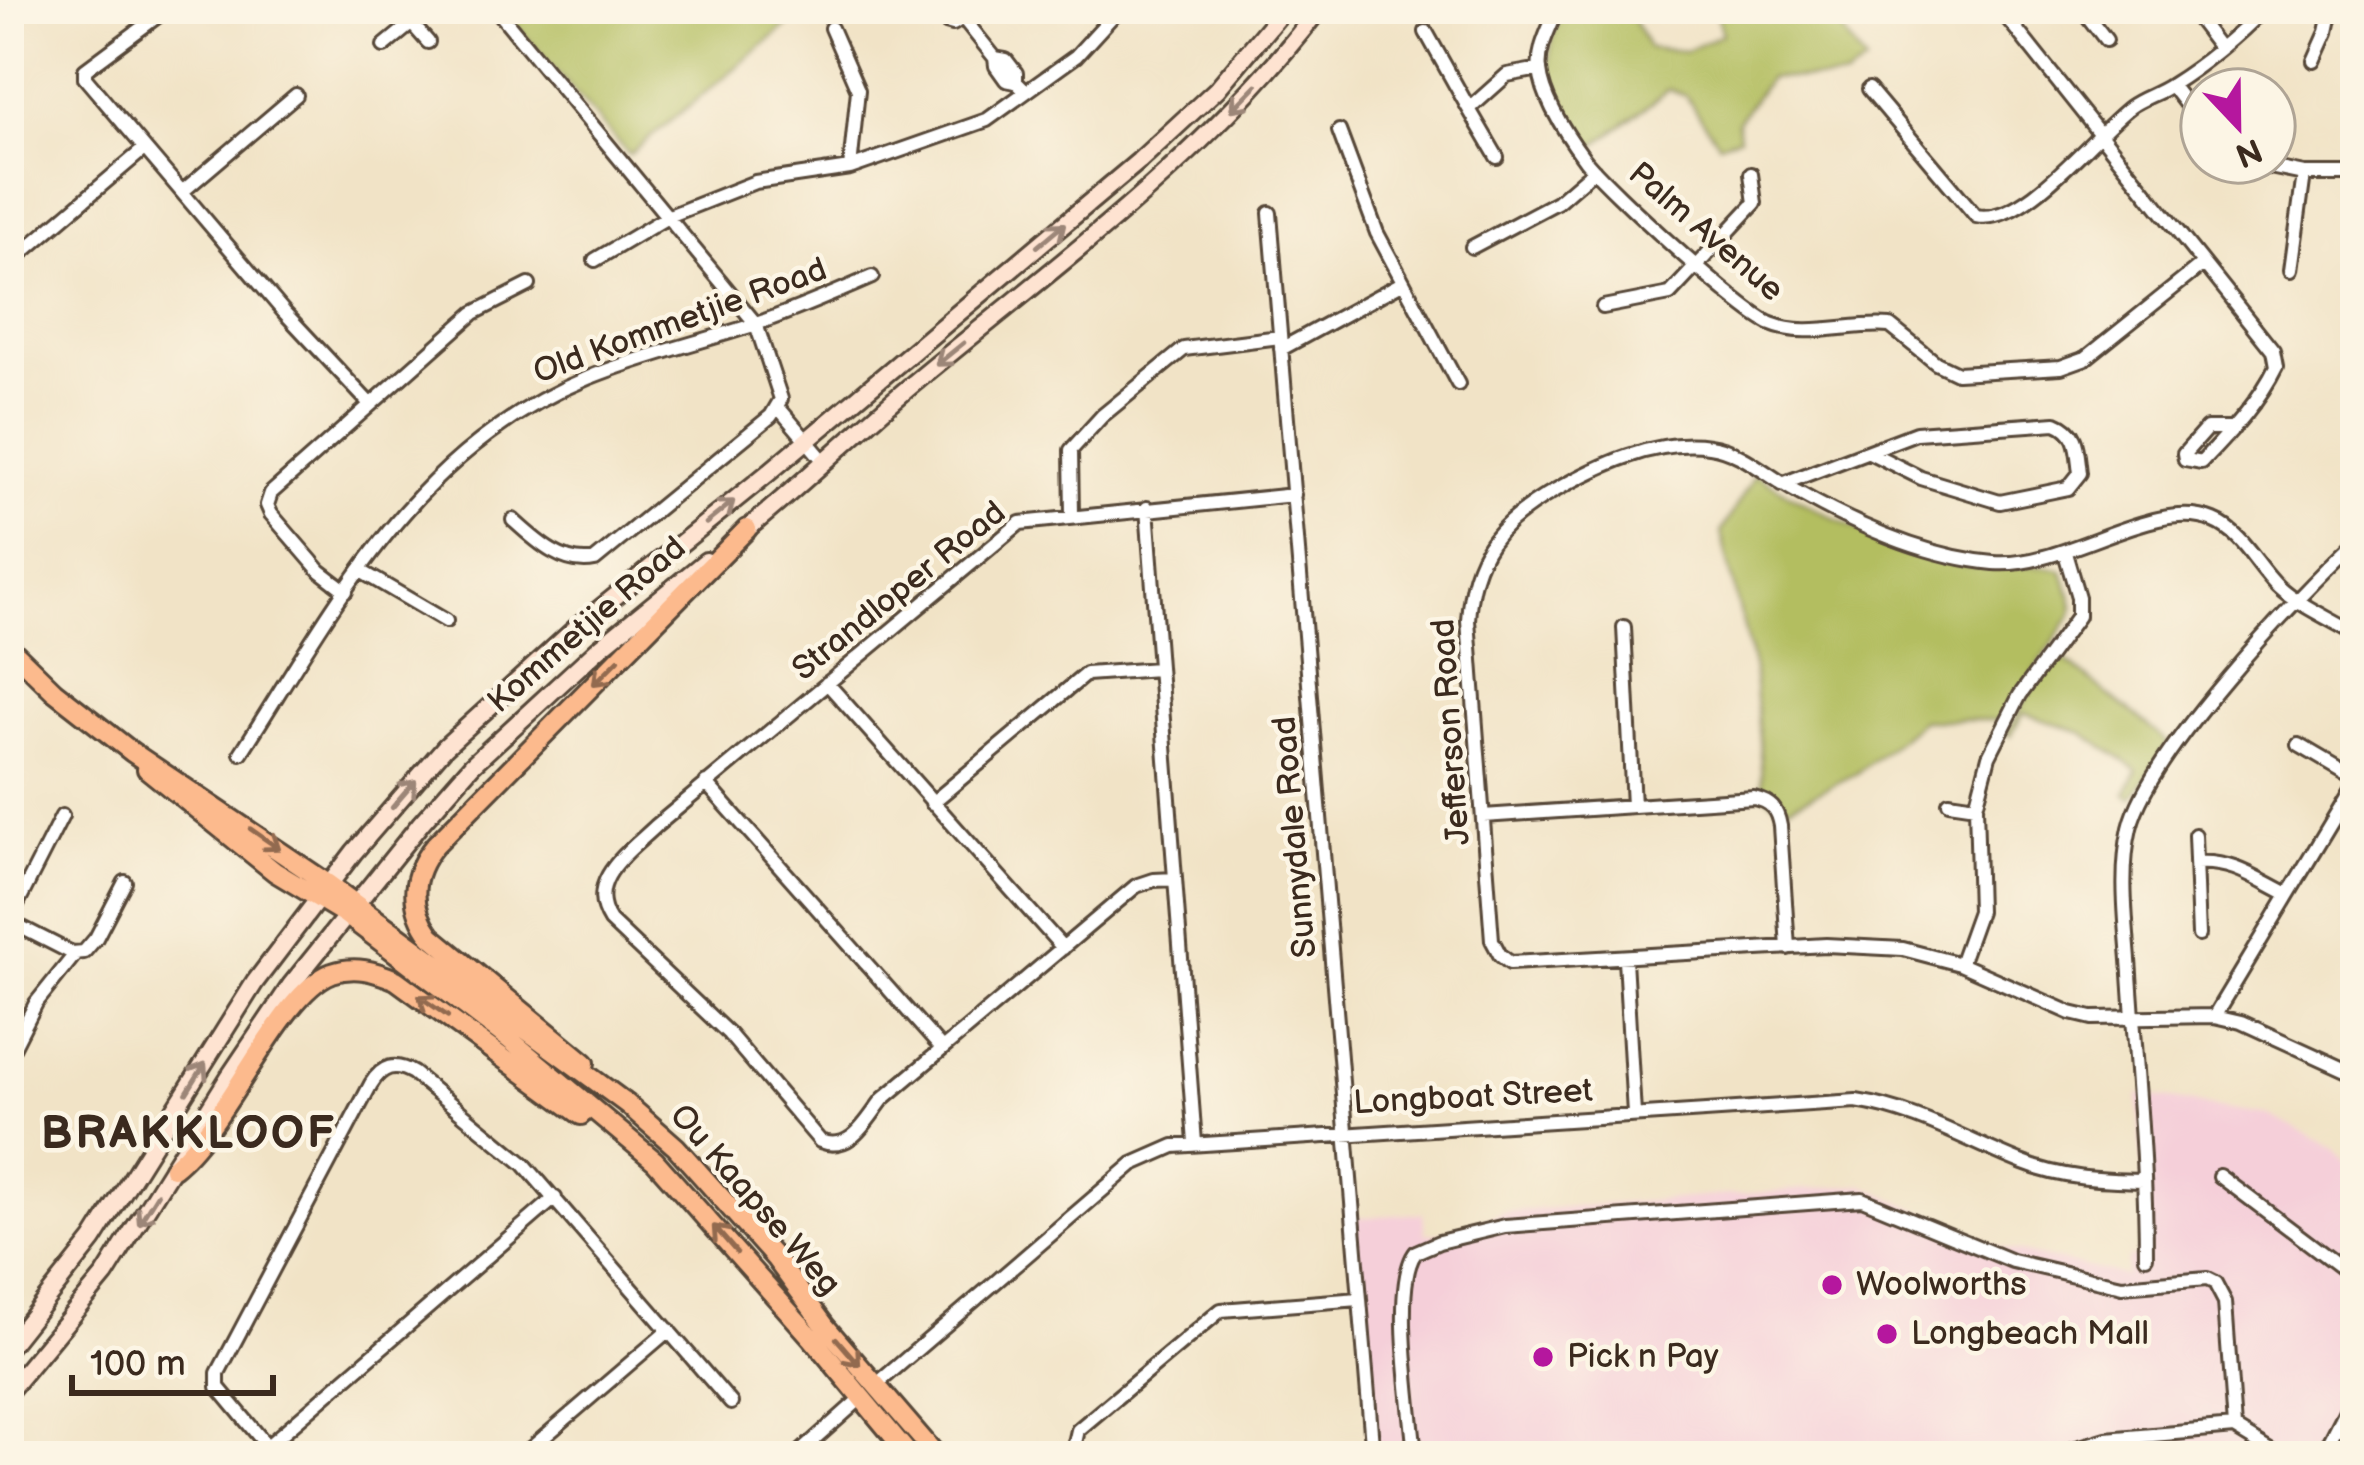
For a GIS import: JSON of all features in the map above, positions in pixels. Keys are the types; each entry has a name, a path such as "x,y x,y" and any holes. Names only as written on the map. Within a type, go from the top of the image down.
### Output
{"main road":[{"name":"Kommetjie Road","path":"9,1346 93,1240 256,982 323,890 446,747 575,628 806,441 1178,126 1249,55 1284,9"},
{"name":"Kommetjie Road","path":"9,1391 105,1275 256,1034 350,909 472,765 598,649 1155,184 1242,100 1319,9"},
{"path":"627,1104 561,1041 436,941 420,919 415,881 418,868 435,845 747,529"},
{"name":"Ou Kaapse Weg","path":"10,647 161,784 238,844 323,890 627,1104 696,1168 937,1456"},
{"name":"Ou Kaapse Weg","path":"350,909 674,1181 910,1456"},
{"path":"173,1168 212,1126 298,999 328,975 362,969 396,980 590,1121 633,1143"}],"street":[{"path":"166,9 86,70 85,78 370,404"},
{"path":"399,9 428,42"},
{"path":"496,9 756,324 781,399 778,407 595,560 579,562 561,556 513,520"},
{"path":"937,9 949,23 968,14 1006,80 1021,87"},
{"path":"595,260 669,216 769,177 850,168 976,125 1021,87 1086,48 1119,9"},
{"path":"1469,109 1507,75 1540,69 1540,52 1558,9"},
{"path":"2000,9 2270,346 2276,360 2263,390 2234,428"},
{"path":"2082,9 2106,40"},
{"path":"2190,9 2219,47"},
{"path":"1869,89 1976,216 1993,218 2012,210 2102,137 2131,106 2171,85 2264,9"},
{"path":"2314,61 2332,9"},
{"path":"384,46 412,23"},
{"path":"831,28 858,90 850,168"},
{"path":"1426,32 1497,157"},
{"name":"Palm Avenue","path":"1540,69 1555,107 1594,170 1770,324 1800,329 1890,326 1944,368 1963,373 2048,369 2081,362 2203,264"},
{"path":"2171,85 2178,94"},
{"path":"182,192 296,95"},
{"path":"1339,131 1366,210 1458,384"},
{"path":"9,265 144,148"},
{"path":"1472,248 1556,202 1594,170"},
{"path":"2298,173 2355,174"},
{"path":"1604,307 1662,298 1699,266 1755,203 1751,174"},
{"path":"2291,270 2305,174"},
{"name":"Sunnydale Road","path":"1270,213 1370,1456"},
{"name":"Old Kommetjie Road","path":"241,753 382,536 433,478 509,418 587,378 756,324 872,278"},
{"path":"1072,515 1071,450 1102,416 1188,348 1281,343 1402,283"},
{"path":"346,591 320,571 271,514 268,498 275,486 474,313 529,285"},
{"path":"778,407 823,460"},
{"path":"1782,484 1916,433 2056,423 2075,436 2080,472 2068,488 2000,502 1922,478 1869,452"},
{"name":"Jefferson Road","path":"2355,634 2280,589 2226,528 2200,518 2150,521 2066,553 2016,563 1958,557 1824,507 1716,447 1670,447 1597,467 1527,506 1508,522 1479,562 1469,599 1492,940 1500,955 1518,964 1867,946 1960,964 2092,1018 2215,1016 2263,1030 2355,1074"},
{"name":"Strandloper Road","path":"942,1049 883,1099 847,1142 830,1145 820,1141 714,1019 610,921 599,899 604,880 706,783 1024,521 1294,495"},
{"path":"1147,508 1195,1143"},
{"path":"2146,1257 2125,862 2134,814 2175,747 2297,598 2355,542"},
{"path":"1960,964 1979,911 1976,806 1989,756 2008,716 2076,623 2078,597 2066,553"},
{"path":"359,570 446,621"},
{"path":"1624,627 1633,806"},
{"path":"932,803 1086,674 1158,668"},
{"path":"827,683 1064,948"},
{"path":"2215,1016 2355,781 2299,745"},
{"path":"706,783 942,1049 1136,886 1175,879"},
{"path":"1483,816 1754,798 1773,806 1780,826 1788,948"},
{"path":"1949,802 1976,806"},
{"path":"62,815 9,920 76,953 84,952 125,882"},
{"path":"2195,835 2199,935"},
{"path":"2197,863 2238,866 2288,894"},
{"path":"9,1055 36,1003 76,953"},
{"path":"1624,958 1634,1114"},
{"path":"555,1198 262,1451 218,1387 218,1373 337,1142 379,1072 397,1066 413,1072 506,1147 555,1198 731,1403"},
{"name":"Longboat Street","path":"877,1384 1133,1164 1164,1148 1195,1143 1856,1101 1904,1110 2056,1174 2144,1181"},
{"path":"2221,1176 2355,1278"},
{"path":"1415,1456 1403,1304 1409,1261 1429,1245 1490,1229 1862,1199 2012,1261 2122,1286 2207,1279 2216,1283 2225,1302 2234,1429"},
{"path":"1072,1456 1078,1430 1221,1310 1359,1299"},
{"path":"522,1456 669,1330"},
{"path":"2294,1456 2309,1450 2324,1455 2355,1392"},
{"path":"796,1456 861,1398"},
{"path":"2050,1456 2106,1439 2234,1429 2280,1456"}],"shaded area":[{"path":"2138,1094 2270,1115 2331,1147 2355,1167 2355,1392 2322,1456 1373,1456 1353,1218 1423,1213 1425,1234 1456,1232 1503,1212 1863,1185 1999,1247 2125,1276 2127,1258 2145,1257"}],"green space":[{"path":"502,9 807,9 629,155"},
{"path":"1565,9 1628,9 1648,48 1686,51 1722,34 1715,9 1831,9 1866,64 1845,79 1769,78 1737,122 1739,137 1719,143 1685,95 1669,89 1588,151 1552,83 1551,49"},
{"path":"1755,474 1907,550 1973,567 2063,571 2072,615 2001,720 1922,720 1857,773 1789,806 1782,807 1763,794 1754,670 1721,533"},
{"path":"2058,655 2169,743 2132,797 2125,794 2137,770 2083,733 2023,713 2011,736 2007,733 2032,688"}],"place":[{"name":"Woolworths","path":"1832,1285"},
{"name":"Longbeach Mall","path":"1887,1334"},
{"name":"Pick n Pay","path":"1543,1357"}],"district":[{"name":"BRAKKLOOF","path":"189,1134"}]}
